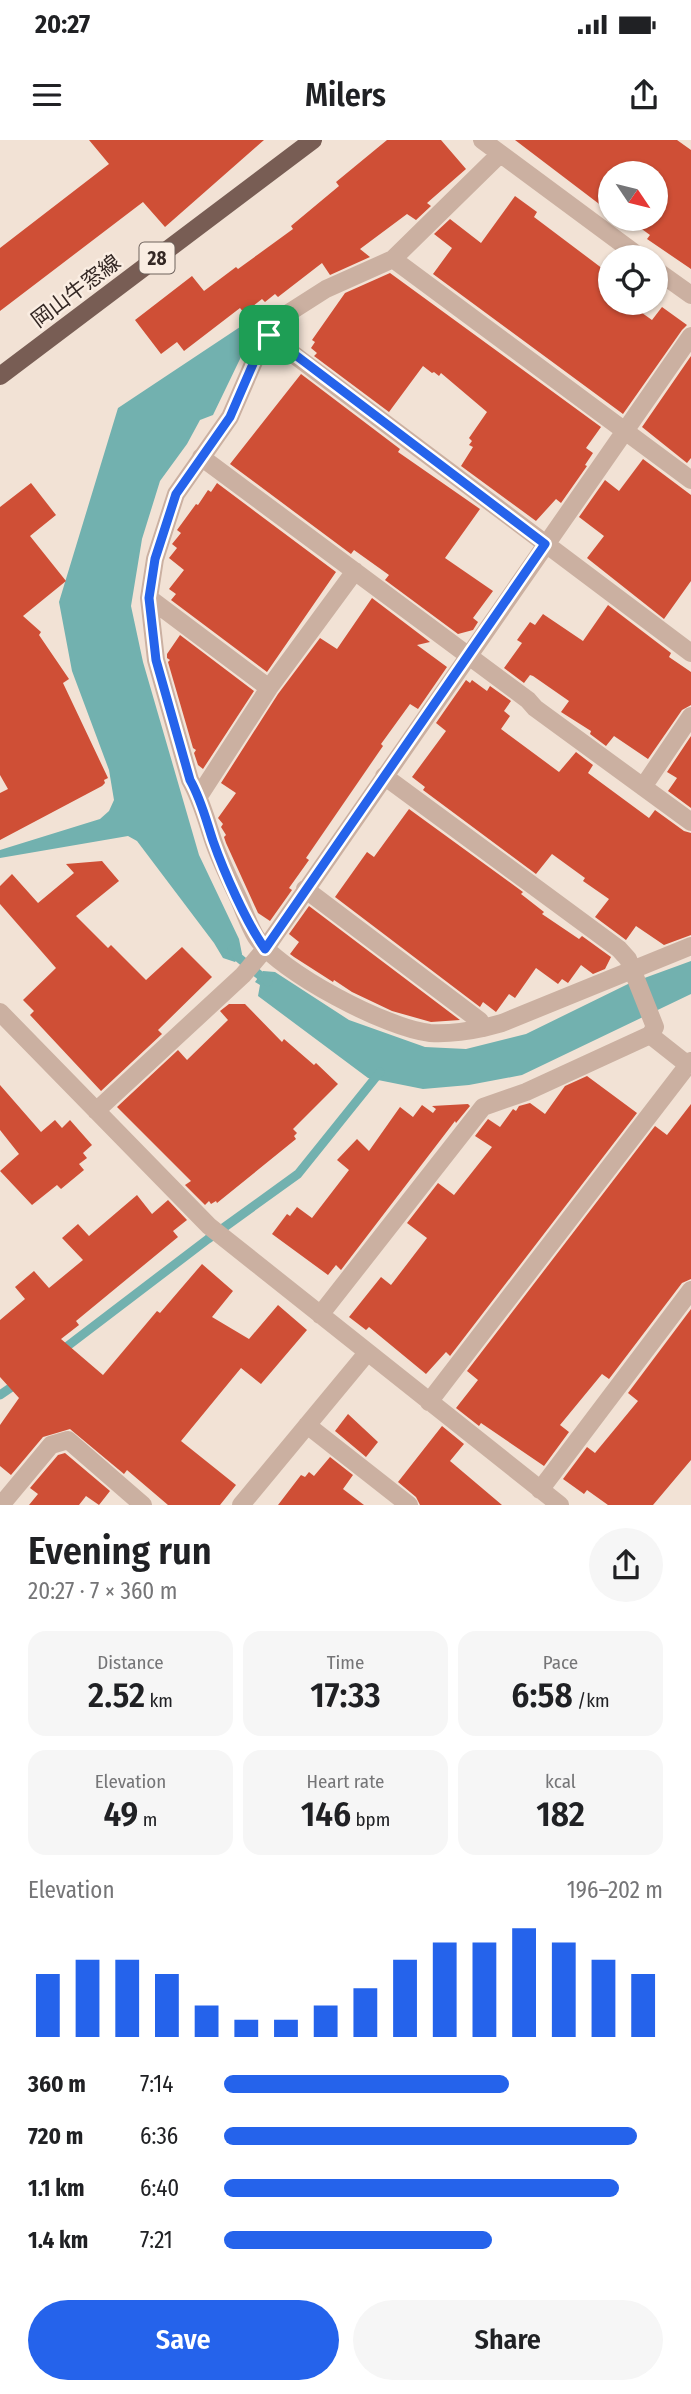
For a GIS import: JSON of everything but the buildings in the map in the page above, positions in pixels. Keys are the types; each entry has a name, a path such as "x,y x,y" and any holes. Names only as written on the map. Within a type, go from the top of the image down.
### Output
{"main road":[{"name":"岡山牛窓線","path":"0,376 313,140"}],"street":[{"path":"482,140 624,245"},
{"path":"500,154 393,259 326,289 279,319 256,357 230,417 176,494 155,559 149,598 156,660 190,780 199,796 214,843 261,953 333,995 369,1014 400,1025 429,1033 460,1033 502,1023 634,973 691,946"},
{"path":"393,259 691,480"},
{"path":"668,279 691,295"},
{"path":"269,335 691,653"},
{"path":"96,1111 243,975 261,953 691,336"},
{"path":"201,457 691,822"},
{"path":"199,796 269,688 355,571"},
{"path":"149,598 269,688"},
{"path":"643,787 691,716"},
{"path":"384,776 619,949 628,959 634,973 651,1026 689,1063 429,1402"},
{"path":"305,889 480,1021 483,1028"},
{"path":"0,1012 209,1226 560,1505"},
{"path":"320,1315 483,1107 526,1092 651,1026"},
{"path":"540,1490 691,1290"},
{"path":"241,1505 367,1353"},
{"path":"307,1425 409,1505"},
{"path":"1,1505 51,1445 68,1440 143,1505"}],"water":[{"path":"243,325 253,332 213,415 200,420 187,444 160,481 142,539 131,606 143,662 199,855 239,939 242,954 235,962 223,958 137,841 128,836 0,858 0,850 100,819 109,811 114,800 109,770 72,671 59,602 118,408"},
{"path":"691,961 691,994 522,1075 469,1085 423,1089 368,1078 258,996 260,985 255,982 263,971 275,972 349,1020 425,1047 466,1049 526,1034 628,984"}],"waterway":[{"path":"232,949 268,982"},
{"path":"61,1351 298,1174 380,1072"},
{"path":"0,1395 19,1382"}],"route":[{"path":"269,335 545,544 265,949 255,935 214,843 199,796 190,780 156,660 149,598 155,559 176,494 230,417 256,357 269,335"}]}
